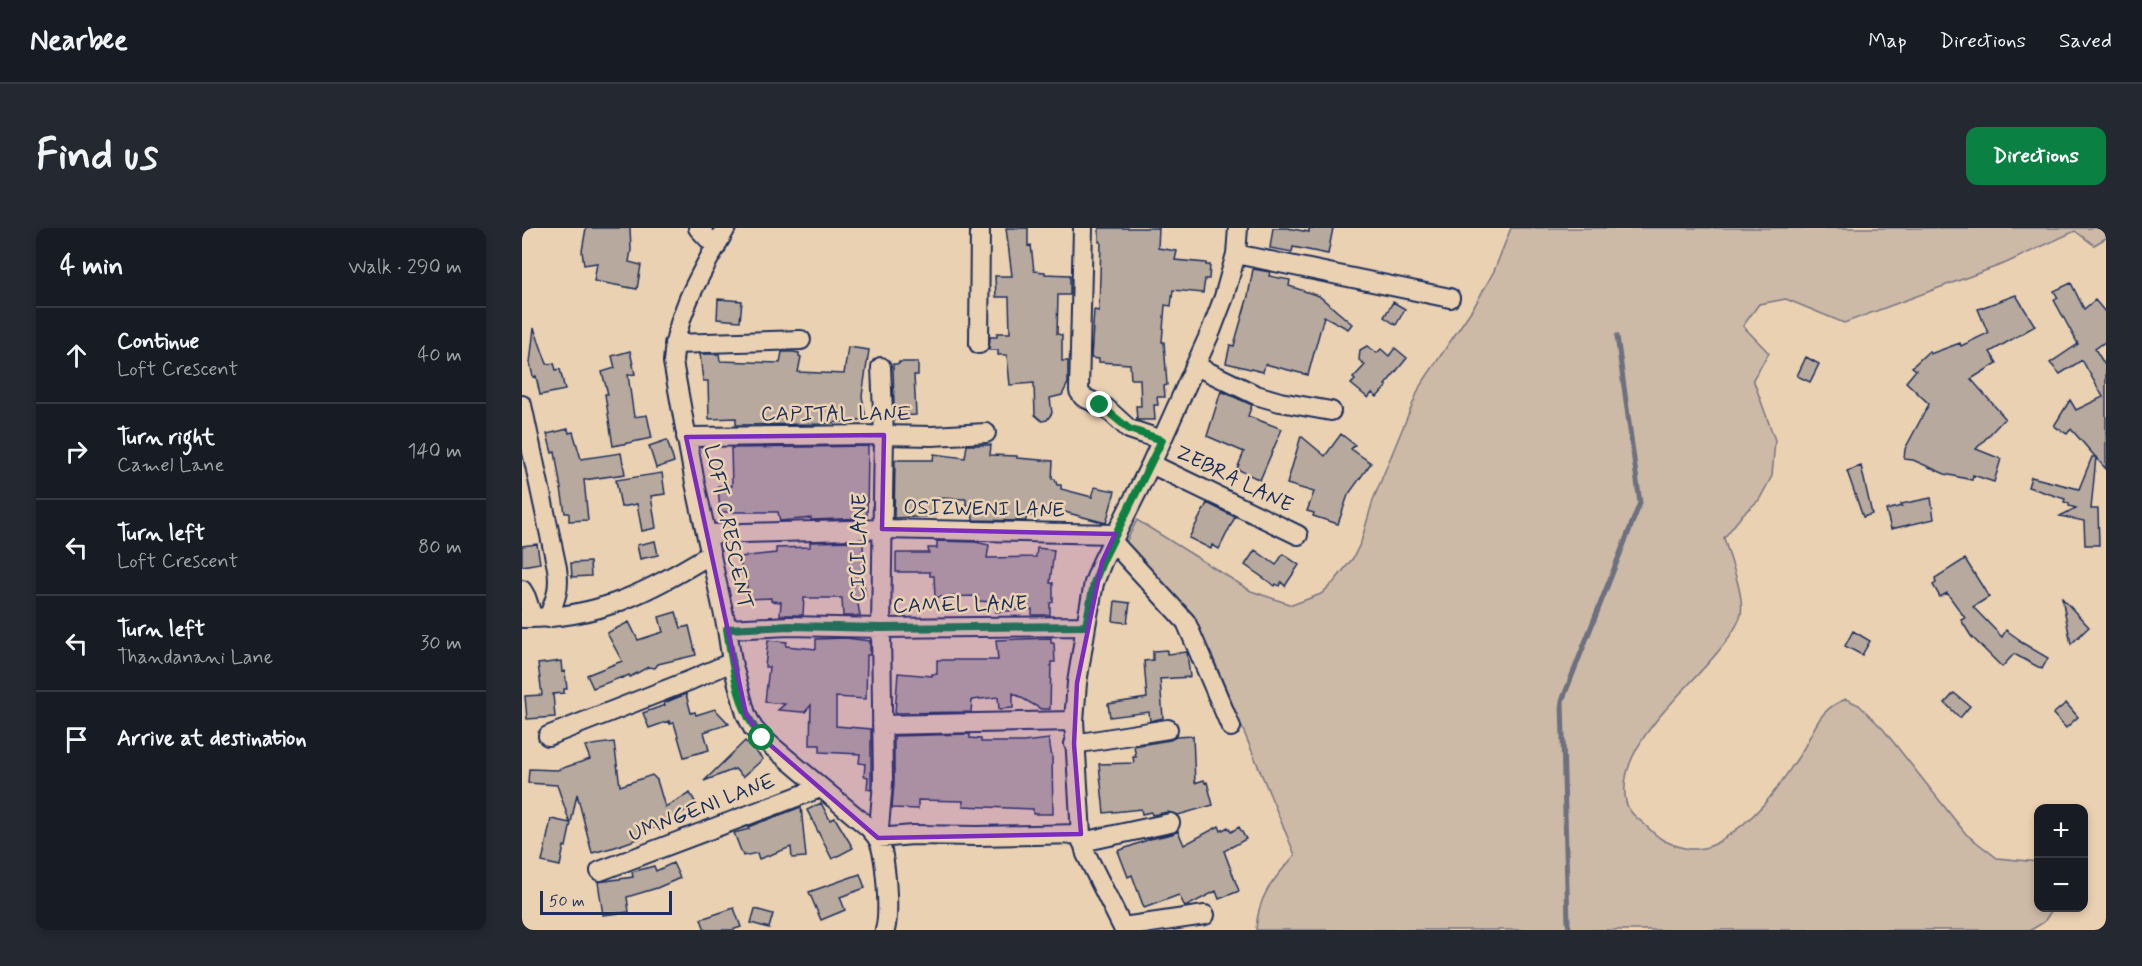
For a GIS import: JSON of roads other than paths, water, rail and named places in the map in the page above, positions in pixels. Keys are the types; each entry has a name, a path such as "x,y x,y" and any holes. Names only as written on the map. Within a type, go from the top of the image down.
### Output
{"street":[{"path":"698,228 716,247"},
{"name":"LOFT CRESCENT","path":"726,228 678,322 673,362 732,662 743,706 753,728 878,838"},
{"path":"979,344 980,228"},
{"path":"1083,228 1079,391 1083,397 1106,408 1129,429 1162,440"},
{"path":"1205,915 1123,929 1097,879 1082,838 1074,721 1077,683 1094,583 1113,538 1196,366 1224,297 1236,254 1238,228"},
{"path":"1236,254 1450,298"},
{"path":"674,344 801,340"},
{"path":"1196,366 1256,395 1280,402 1331,411"},
{"name":"CICI LANE","path":"878,838 882,783 881,628 884,435 881,368"},
{"path":"522,405 558,576 557,597 534,618"},
{"name":"CAPITAL LANE","path":"686,437 932,436 986,433"},
{"name":"ZEBRA LANE","path":"1150,464 1298,535"},
{"name":"OSIZWENI LANE","path":"708,534 882,529 1113,538"},
{"path":"1113,538 1186,622 1231,727"},
{"path":"534,618 583,614 614,605 639,595 711,554"},
{"path":"522,590 534,618"},
{"name":"CAMEL LANE","path":"727,629 789,626 881,628 1086,626"},
{"path":"548,736 732,662"},
{"path":"882,725 1074,721"},
{"path":"1074,744 1168,729"},
{"name":"UMNGENI LANE","path":"600,871 820,788"},
{"path":"885,930 888,919 883,851 878,838 913,835 1082,838 1170,823"}],"waterway":[{"path":"1570,930 1562,701 1640,503 1617,336"}]}
